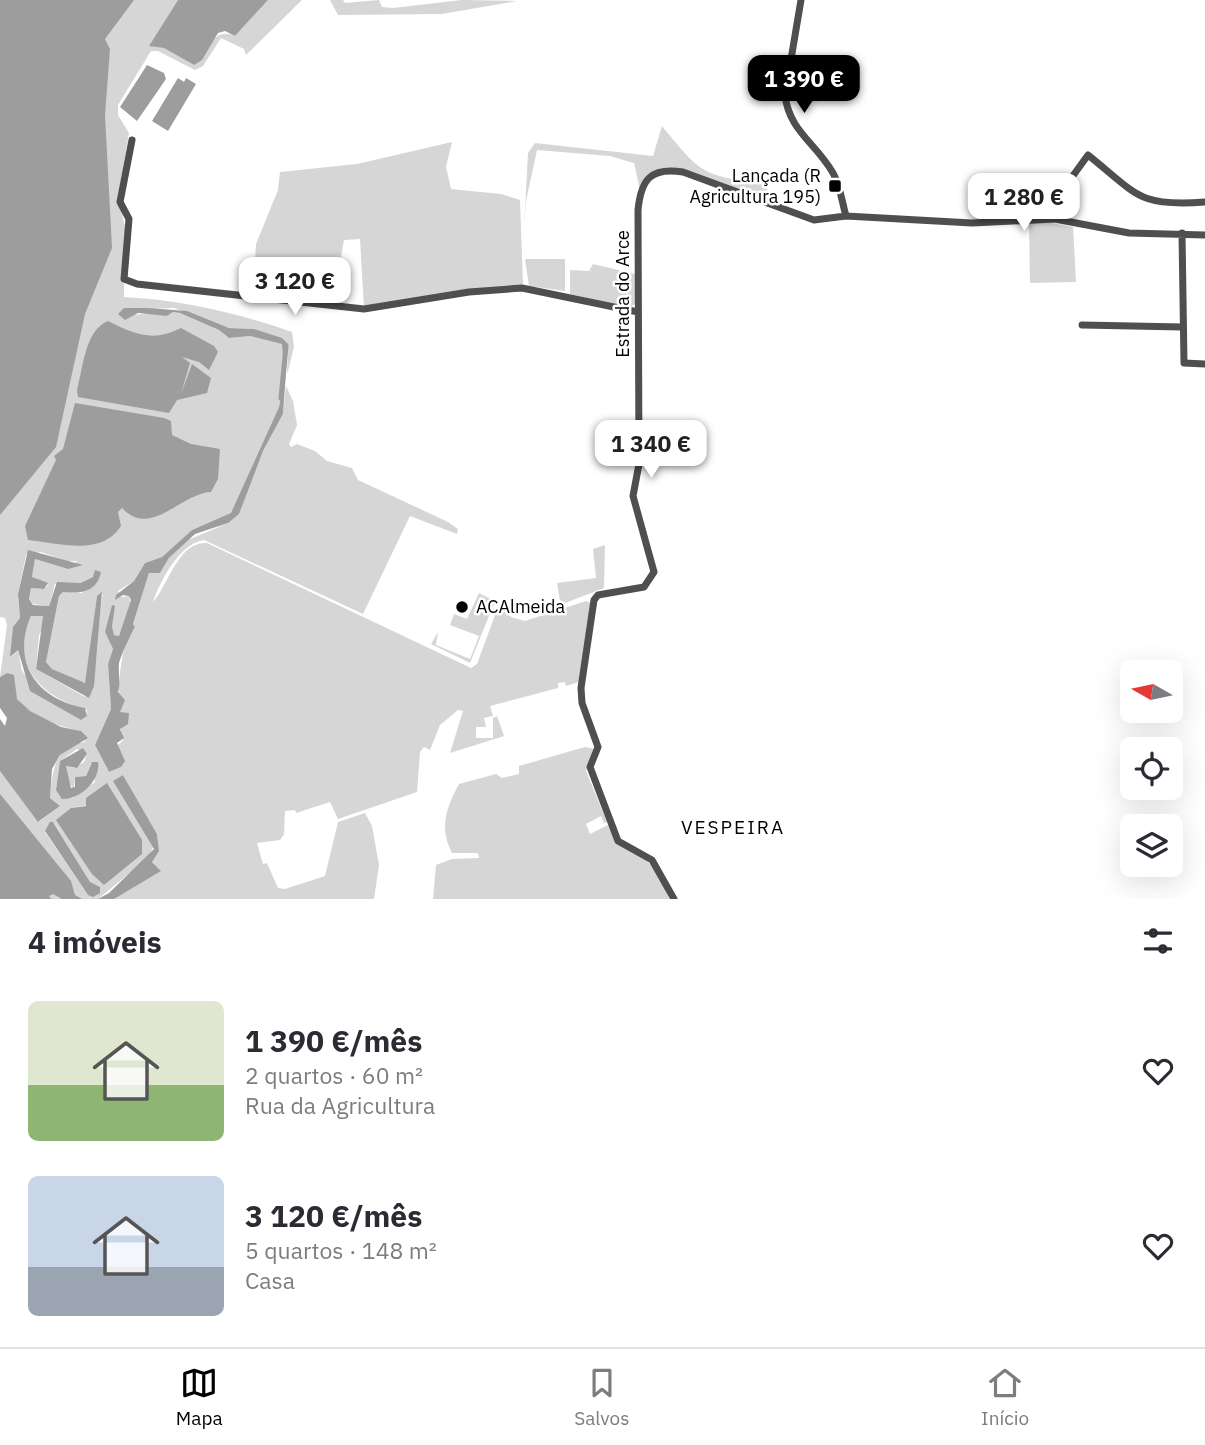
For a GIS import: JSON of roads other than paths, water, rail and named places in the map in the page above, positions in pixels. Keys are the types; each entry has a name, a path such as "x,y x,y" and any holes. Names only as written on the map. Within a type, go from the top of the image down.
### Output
{"street":[{"path":"801,0 785,95 786,108 790,120 834,175 846,216"},
{"path":"132,140 120,202 129,219 124,279 137,284 365,309 469,292 522,288 638,312"},
{"path":"1055,219 1059,195 1088,155 1145,200 1162,205 1205,202"},
{"name":"Estrada do Arce","path":"674,899 652,860 618,841 590,767 598,747 582,703 594,600 598,595 644,587 654,572 633,496 639,464 640,190 650,176 665,169 682,172 814,220 846,216 972,223 1055,219 1129,233 1205,235"},
{"path":"1182,233 1184,363 1205,363"},
{"path":"1082,325 1182,327"}],"waterway":[{"path":"281,398 286,346"}],"place":[{"name":"Lançada (R Agricultura 195)","path":"835,186"},
{"name":"ACAlmeida","path":"462,607"}],"district":[{"name":"VESPEIRA","path":"733,827"}]}
